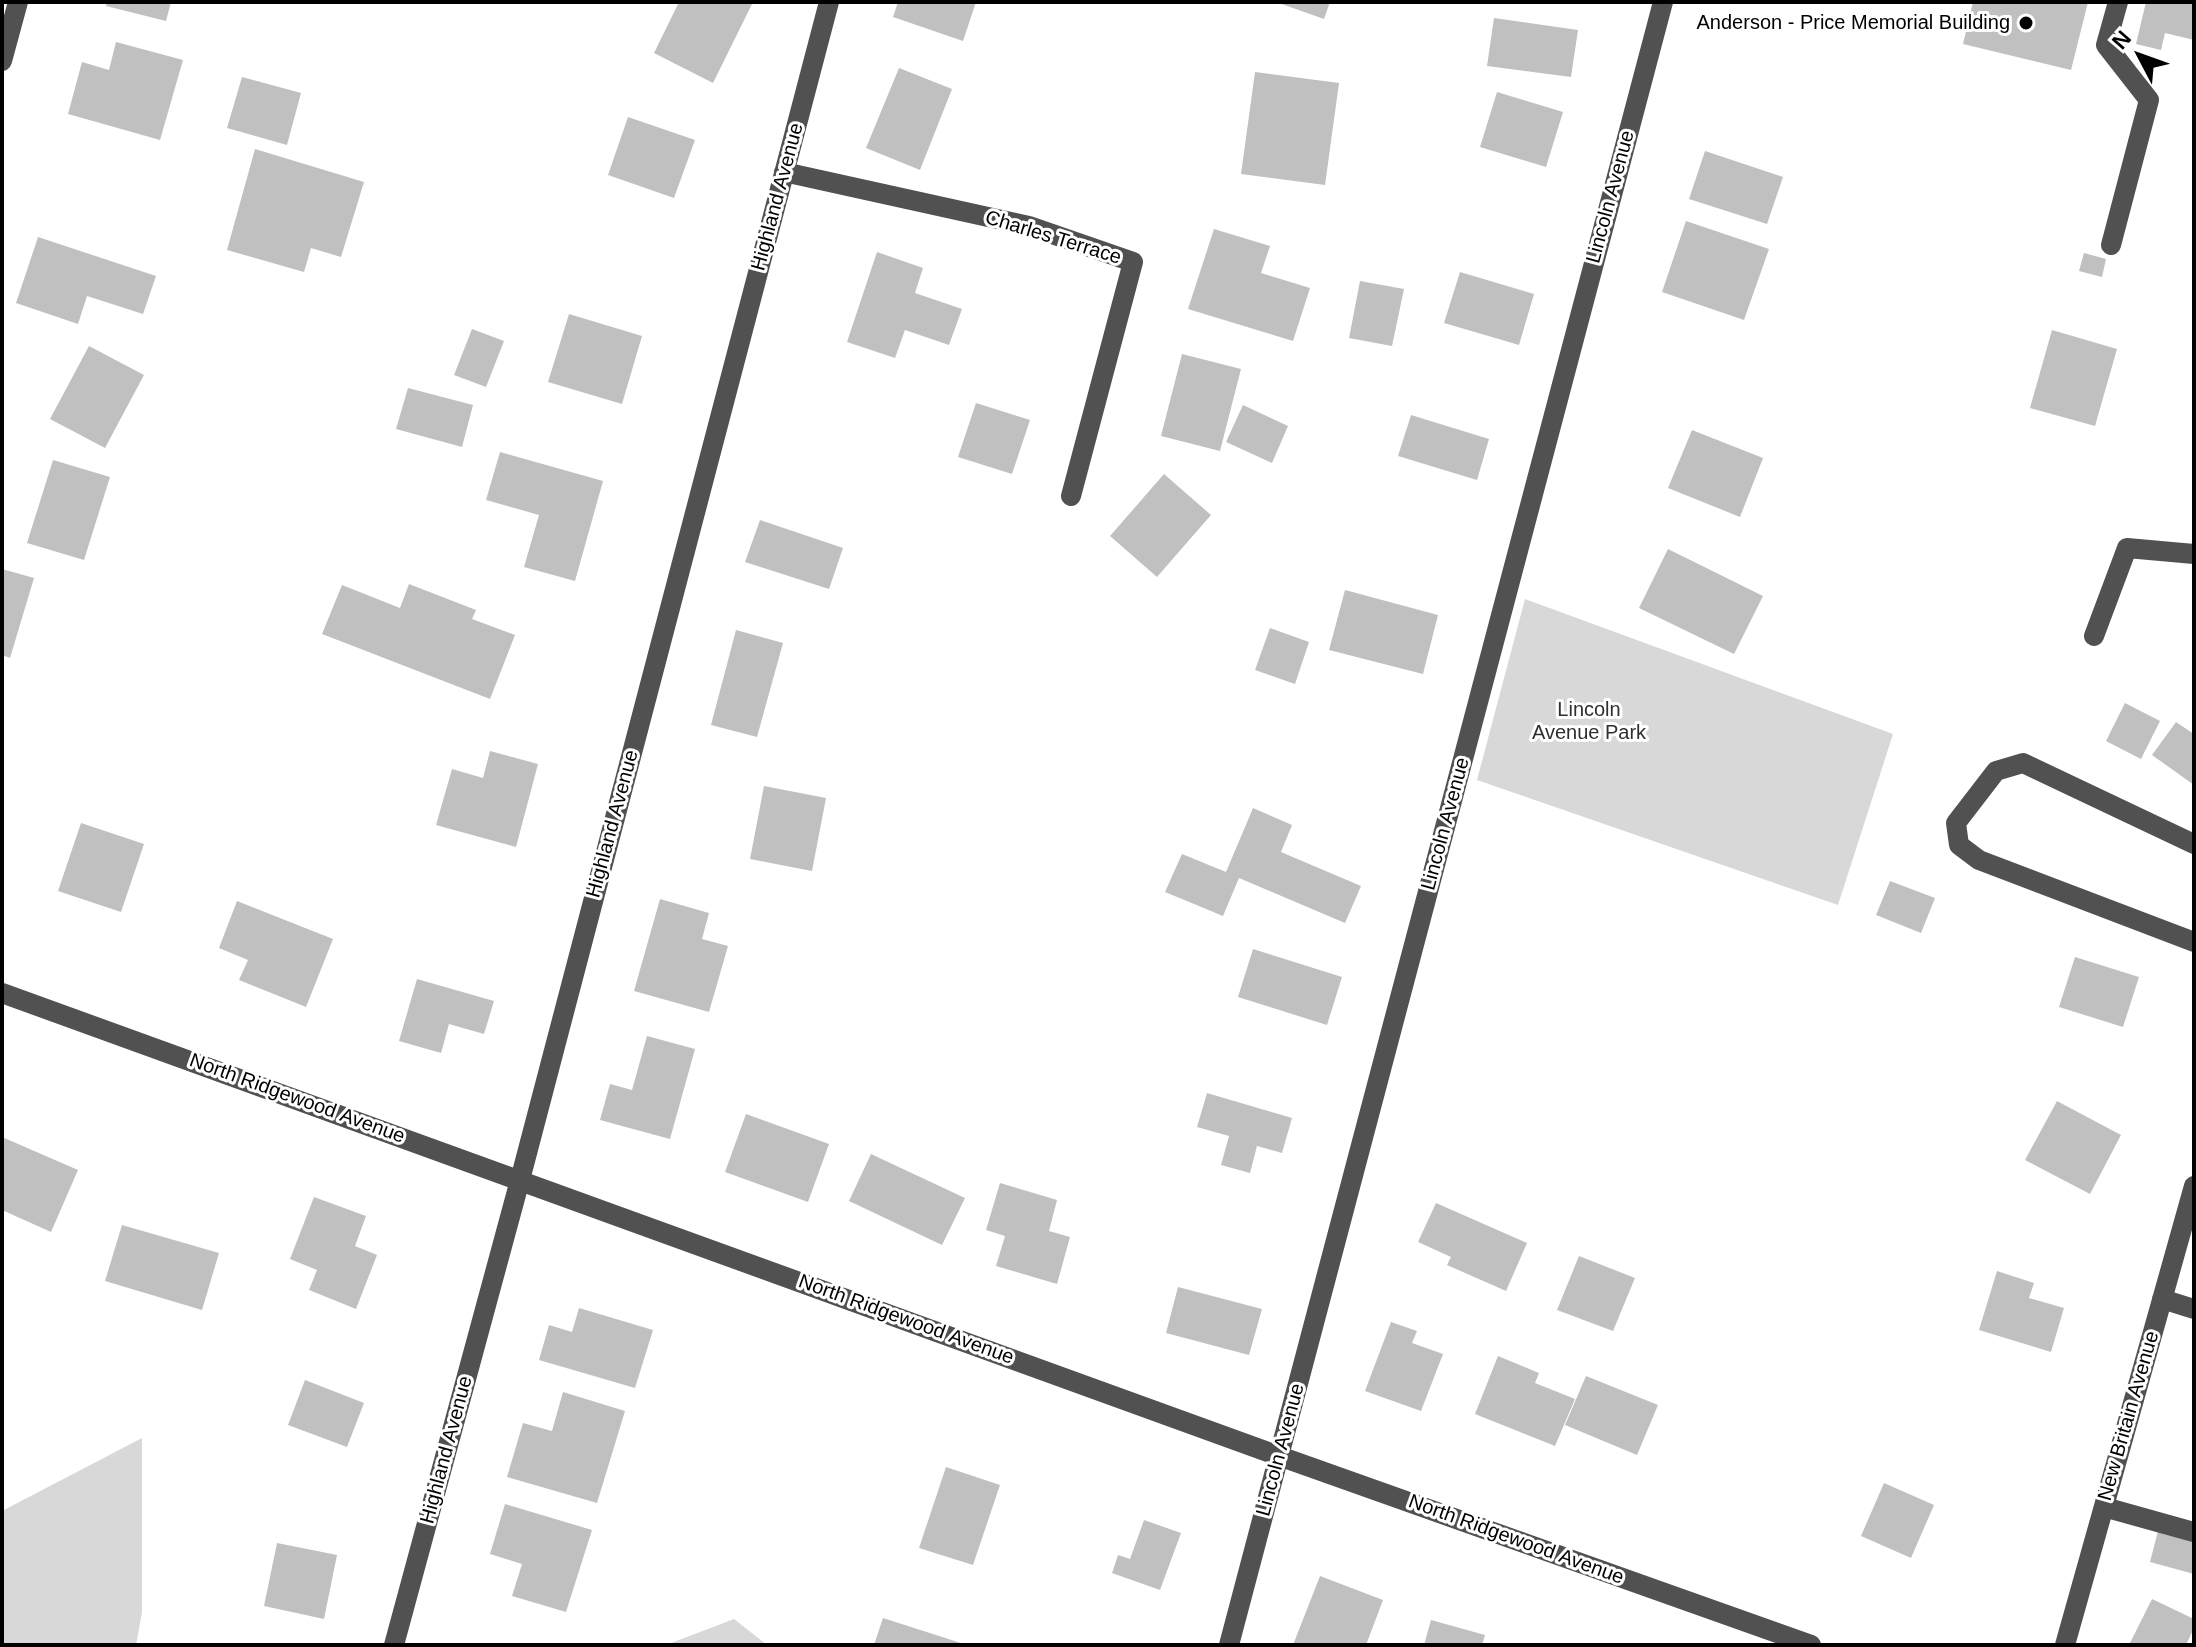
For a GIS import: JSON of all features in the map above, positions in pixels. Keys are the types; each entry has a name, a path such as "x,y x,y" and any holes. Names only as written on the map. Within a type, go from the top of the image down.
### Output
{"street":[{"path":"2,61 18,2"},
{"name":"Highland Avenue","path":"394,1645 520,1180 829,2"},
{"name":"Lincoln Avenue","path":"1229,1645 1663,2"},
{"path":"2111,245 2149,100 2106,45 2118,2"},
{"name":"Charles Terrace","path":"784,172 1029,226 1133,262 1071,496"},
{"path":"2094,636 2127,548 2194,554"},
{"path":"2194,844 2023,763 1996,771 1956,823 1959,845 1979,860 2194,942"},
{"name":"North Ridgewood Avenue","path":"2,993 1279,1456 1811,1645"},
{"name":"New Britain Avenue","path":"2065,1645 2194,1186"},
{"path":"2162,1299 2194,1309"},
{"path":"2104,1507 2194,1532"}],"green space":[{"name":"Lincoln Avenue Park","path":"1525,599 1893,734 1838,905 1477,780"},
{"path":"142,1438 142,1612 136,1645 2,1645 2,1511"},
{"path":"734,1619 767,1645 666,1645"}],"building":[{"path":"107,2 171,2 166,21 106,6"},
{"path":"679,2 753,2 713,83 654,53"},
{"path":"898,2 976,2 963,41 893,17"},
{"path":"1276,2 1330,2 1324,19"},
{"name":"Anderson - Price Memorial Building","path":"1973,2 2088,2 2071,70 1963,44"},
{"path":"2146,2 2194,2 2194,40 2165,33 2161,50 2136,44"},
{"path":"1494,18 1578,30 1571,77 1487,66"},
{"path":"116,42 183,60 160,140 68,114 82,62 109,70"},
{"path":"899,68 952,89 920,170 866,148"},
{"path":"1255,72 1339,83 1325,185 1241,174"},
{"path":"242,77 301,93 287,145 227,128"},
{"path":"1497,92 1563,112 1546,167 1480,147"},
{"path":"628,117 695,140 674,198 608,175"},
{"path":"255,149 364,182 341,257 311,248 304,272 227,250"},
{"path":"1705,151 1783,177 1767,224 1689,199"},
{"path":"1686,221 1769,249 1744,320 1662,292"},
{"path":"1214,229 1270,246 1261,273 1310,288 1293,341 1188,309"},
{"path":"38,237 156,276 143,314 87,296 78,324 16,303"},
{"path":"877,252 923,268 915,293 962,309 949,345 905,330 895,358 847,342"},
{"path":"2084,253 2106,259 2102,277 2079,271"},
{"path":"1460,272 1534,294 1519,345 1444,323"},
{"path":"1360,281 1404,289 1392,346 1349,338"},
{"path":"569,314 642,336 622,404 548,382"},
{"path":"472,329 504,341 486,387 454,375"},
{"path":"2052,330 2117,349 2095,426 2030,408"},
{"path":"89,346 144,375 105,448 50,419"},
{"path":"1182,354 1241,369 1220,451 1161,436"},
{"path":"408,388 473,405 462,447 396,429"},
{"path":"976,403 1030,420 1012,474 958,457"},
{"path":"1243,405 1288,426 1272,463 1226,442"},
{"path":"1411,415 1489,439 1477,480 1398,456"},
{"path":"1692,430 1763,458 1740,517 1668,488"},
{"path":"500,452 603,481 575,581 524,567 539,515 486,500"},
{"path":"53,460 110,477 84,560 27,543"},
{"path":"1164,474 1211,515 1157,577 1110,536"},
{"path":"760,520 843,548 829,589 745,562"},
{"path":"1668,549 1763,596 1734,654 1639,608"},
{"path":"2,569 34,578 10,658 2,655"},
{"path":"409,584 476,610 472,619 515,635 490,699 322,634 342,585 400,608"},
{"path":"1345,590 1438,615 1423,674 1329,650"},
{"path":"1270,628 1309,642 1295,684 1255,670"},
{"path":"736,630 783,643 757,737 711,725"},
{"path":"2125,703 2160,721 2141,759 2106,741"},
{"path":"2176,722 2194,734 2194,785 2152,755"},
{"path":"490,751 538,764 516,847 436,825 452,769 483,778"},
{"path":"764,786 826,798 812,871 750,859"},
{"path":"1253,808 1292,825 1281,852 1361,886 1345,923 1239,878 1223,916 1165,892 1182,854 1226,872"},
{"path":"81,823 144,844 121,912 58,891"},
{"path":"1890,881 1935,898 1921,933 1876,915"},
{"path":"660,899 709,913 702,939 728,946 709,1012 634,991"},
{"path":"237,901 333,939 306,1007 239,980 248,960 219,948"},
{"path":"1253,949 1342,977 1327,1025 1238,997"},
{"path":"2075,957 2139,977 2123,1027 2059,1007"},
{"path":"417,979 494,1001 484,1034 449,1024 441,1053 399,1041"},
{"path":"647,1036 695,1049 670,1139 600,1120 610,1084 632,1090"},
{"path":"1207,1093 1292,1118 1282,1153 1257,1146 1250,1173 1221,1165 1229,1136 1197,1127"},
{"path":"2057,1101 2121,1135 2090,1194 2025,1160"},
{"path":"746,1114 829,1144 808,1202 725,1172"},
{"path":"2,1137 78,1170 51,1232 2,1210"},
{"path":"871,1154 965,1198 942,1245 849,1201"},
{"path":"1000,1183 1057,1200 1049,1231 1070,1237 1057,1284 996,1266 1005,1236 986,1230"},
{"path":"314,1197 366,1216 355,1246 377,1255 356,1309 309,1290 317,1270 290,1259"},
{"path":"1436,1203 1527,1243 1506,1291 1447,1265 1451,1257 1418,1242"},
{"path":"122,1225 219,1253 202,1310 105,1281"},
{"path":"1579,1256 1635,1278 1613,1331 1557,1310"},
{"path":"1997,1271 2034,1283 2029,1298 2064,1308 2051,1352 1979,1330"},
{"path":"1178,1287 1262,1309 1249,1355 1166,1333"},
{"path":"579,1308 653,1330 635,1388 539,1360 549,1325 572,1332"},
{"path":"1391,1322 1417,1331 1412,1343 1443,1354 1421,1411 1365,1391"},
{"path":"1498,1356 1539,1373 1535,1383 1575,1399 1555,1446 1475,1414"},
{"path":"1586,1376 1658,1405 1637,1455 1565,1425"},
{"path":"305,1380 364,1403 347,1447 288,1425"},
{"path":"563,1392 625,1411 597,1503 507,1477 523,1423 552,1431"},
{"path":"946,1467 1000,1485 973,1565 919,1548"},
{"path":"1884,1483 1934,1505 1911,1558 1861,1536"},
{"path":"505,1504 592,1530 566,1612 512,1596 522,1564 490,1554"},
{"path":"1144,1520 1181,1533 1160,1590 1112,1573 1118,1555 1130,1559"},
{"path":"2158,1531 2194,1541 2194,1574 2150,1562"},
{"path":"277,1543 337,1555 324,1619 264,1606"},
{"path":"1320,1576 1383,1600 1366,1645 1293,1645"},
{"path":"2152,1599 2194,1619 2194,1628 2186,1645 2129,1645"},
{"path":"883,1618 964,1644 964,1645 874,1645"},
{"path":"1431,1620 1485,1635 1482,1645 1424,1645"}],"place":[{"name":"Anderson - Price Memorial Building","path":"2026,23"}]}
